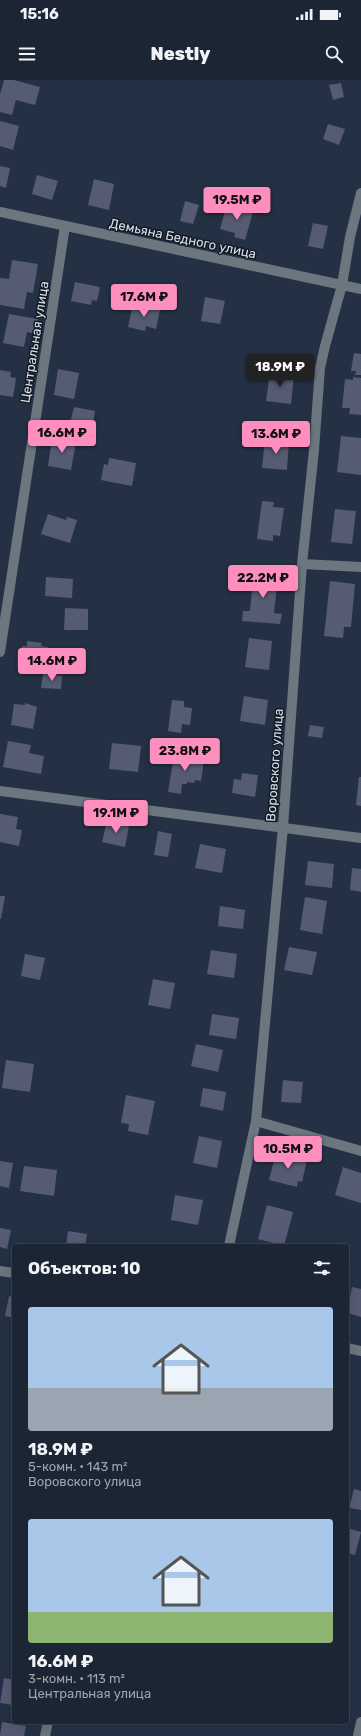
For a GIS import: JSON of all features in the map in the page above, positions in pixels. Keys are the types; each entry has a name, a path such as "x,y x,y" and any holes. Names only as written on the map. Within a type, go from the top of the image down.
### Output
{"street":[{"name":"Воровского улица","path":"229,1244 256,1121 283,827 302,564 314,450 320,368 342,285 350,237 361,193"},
{"name":"Демьяна Бедного улица","path":"0,212 361,289"},
{"name":"Центральная улица","path":"0,652 65,226"},
{"path":"302,564 361,568"},
{"path":"0,791 361,838"},
{"path":"256,1121 361,1151"},
{"path":"0,1271 12,1273"},
{"path":"349,1348 361,1351"},
{"path":"358,1736 361,1722"},
{"path":"45,1736 48,1724"}],"building":[{"path":"4,80 14,80 40,87 35,105 16,100 12,115 0,112 0,94"},
{"path":"341,83 344,97 333,100 329,85"},
{"path":"0,121 19,126 13,150 0,146"},
{"path":"328,124 345,129 339,145 323,139"},
{"path":"0,166 10,168 6,188 0,186"},
{"path":"37,175 58,181 52,200 32,194"},
{"path":"94,179 114,184 109,210 88,205"},
{"path":"185,201 199,205 193,224 180,221"},
{"path":"227,204 253,212 245,240 234,237 235,233 220,229"},
{"path":"313,223 328,226 323,249 308,246"},
{"path":"12,260 38,264 33,293 27,292 24,309 0,305 0,278 9,279"},
{"path":"75,282 100,287 97,301 92,300 91,305 71,301"},
{"path":"205,297 225,301 220,324 201,321"},
{"path":"133,304 160,310 156,329 146,326 145,331 128,327"},
{"path":"9,314 38,319 36,334 27,332 24,347 3,343"},
{"path":"354,353 361,354 361,375 355,375 356,371 351,371"},
{"path":"58,369 79,373 74,399 54,395"},
{"path":"0,370 11,372 10,377 16,378 13,397 0,395"},
{"path":"270,372 294,375 291,404 266,401"},
{"path":"353,377 361,378 361,415 349,414 350,408 342,408 345,379 353,380"},
{"path":"74,407 95,411 92,428 70,424"},
{"path":"341,436 361,438 361,475 337,472"},
{"path":"52,438 76,442 71,470 48,466"},
{"path":"265,439 289,441 287,470 262,468"},
{"path":"109,458 136,463 132,486 101,480 104,464 108,465"},
{"path":"262,501 274,502 273,507 284,508 280,536 273,535 273,541 257,539"},
{"path":"335,509 356,511 352,544 331,542"},
{"path":"48,514 66,520 67,517 77,520 70,543 41,534"},
{"path":"254,568 269,569 269,574 278,575 274,613 282,614 280,624 242,621 243,611 250,611"},
{"path":"46,577 73,579 72,598 45,596"},
{"path":"330,581 355,584 351,627 344,627 343,638 324,636"},
{"path":"65,608 88,609 88,630 64,630"},
{"path":"249,638 272,641 269,670 245,667"},
{"path":"27,641 42,643 41,646 48,647 46,667 20,665 22,646 27,646"},
{"path":"43,674 62,676 61,689 41,688"},
{"path":"244,696 268,700 265,725 240,721"},
{"path":"172,700 184,701 184,707 192,708 190,725 182,724 181,733 168,731"},
{"path":"25,703 37,707 33,729 11,725 14,704 25,705"},
{"path":"310,725 324,727 322,738 308,736"},
{"path":"8,741 31,745 29,753 44,756 41,774 3,767"},
{"path":"112,743 141,746 138,772 109,769"},
{"path":"188,754 198,755 198,759 204,760 201,781 195,780 194,783 187,782 187,784 182,784 181,794 168,792 174,755 188,757"},
{"path":"242,773 258,775 255,797 232,793 234,779 241,780"},
{"path":"359,777 361,777 361,806 356,805"},
{"path":"0,814 18,817 16,829 22,830 19,846 0,842"},
{"path":"107,821 129,826 125,847 102,842"},
{"path":"158,831 172,834 168,857 154,855"},
{"path":"200,844 226,849 222,873 195,868"},
{"path":"308,861 334,864 332,888 305,885"},
{"path":"352,868 361,869 361,892 350,890"},
{"path":"0,896 5,896 1,919 0,919"},
{"path":"305,897 327,901 322,934 300,930"},
{"path":"220,906 245,910 243,929 218,926"},
{"path":"289,947 317,952 312,975 284,970"},
{"path":"211,950 237,954 234,978 207,974"},
{"path":"25,954 45,958 40,980 21,976"},
{"path":"153,979 175,983 170,1009 148,1005"},
{"path":"212,1014 239,1018 236,1039 209,1035"},
{"path":"196,1044 223,1050 218,1072 191,1066"},
{"path":"6,1060 34,1064 30,1092 2,1088"},
{"path":"283,1080 303,1082 301,1103 281,1102"},
{"path":"203,1088 226,1092 223,1111 200,1106"},
{"path":"126,1095 155,1101 148,1135 128,1131 129,1124 121,1123"},
{"path":"199,1136 222,1141 217,1168 193,1163"},
{"path":"276,1152 307,1160 302,1182 298,1181 297,1187 269,1180"},
{"path":"0,1161 13,1163 9,1188 0,1186"},
{"path":"24,1166 57,1170 54,1196 20,1191"},
{"path":"343,1167 361,1173 361,1203 335,1195"},
{"path":"175,1195 203,1200 198,1225 171,1220"},
{"path":"267,1205 293,1212 285,1244 277,1244 258,1239"},
{"path":"0,1228 11,1230 7,1249 0,1247"},
{"path":"68,1231 87,1234 85,1244 66,1244"},
{"path":"352,1287 361,1289 361,1317 349,1314 349,1303"},
{"path":"9,1296 12,1297 12,1318 5,1316"},
{"path":"354,1489 361,1491 361,1510 349,1508"},
{"path":"349,1529 361,1532 355,1555 349,1554"},
{"path":"4,1678 12,1680 12,1705 0,1703"},
{"path":"2,1722 26,1726 24,1736 0,1736"}]}
